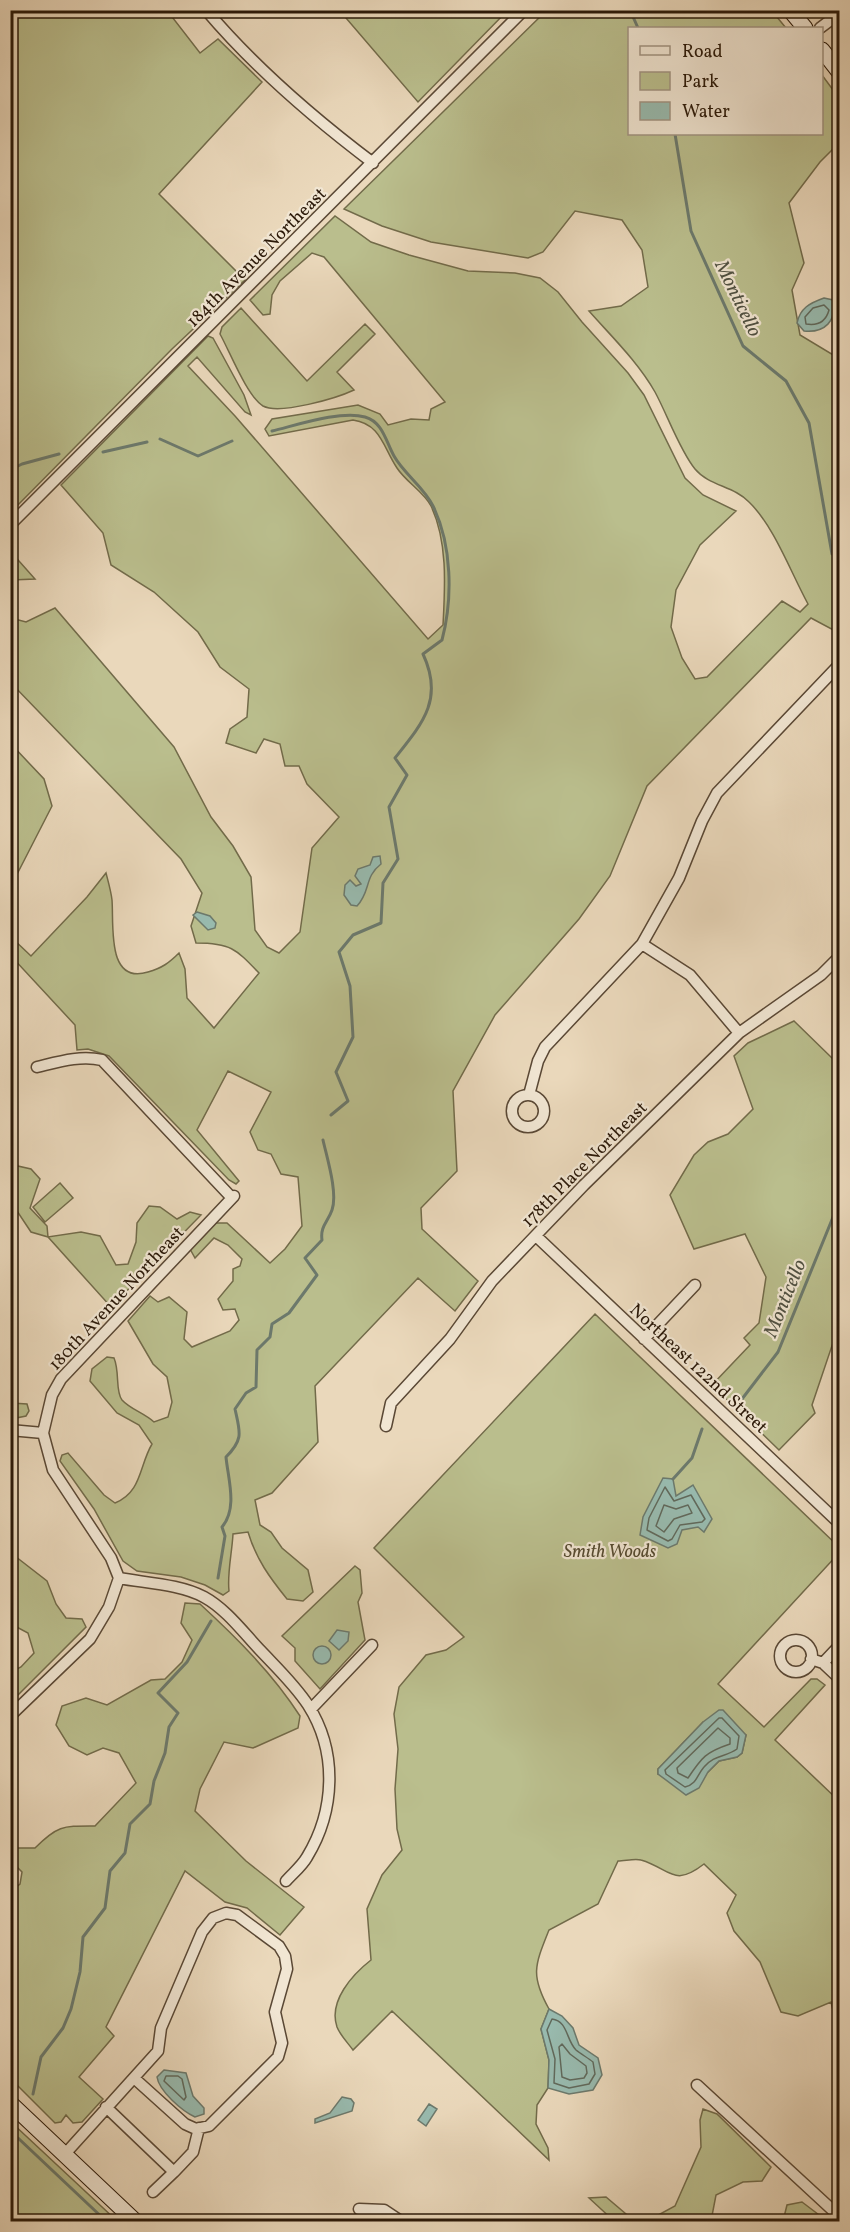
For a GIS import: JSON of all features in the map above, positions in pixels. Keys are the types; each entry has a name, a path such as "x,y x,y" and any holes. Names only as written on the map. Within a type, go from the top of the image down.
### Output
{"street":[{"path":"206,10 266,75 312,116 373,163"},
{"name":"184th Avenue Northeast","path":"10,525 524,10"},
{"path":"790,10 804,27"},
{"path":"821,27 840,13"},
{"path":"823,51 840,73"},
{"path":"529,1095 538,1061 545,1047 642,944 679,878 702,821 717,794 838,666"},
{"path":"642,944 690,975 739,1033"},
{"name":"178th Place Northeast","path":"386,1426 391,1403 450,1339 492,1281 584,1185 739,1033 821,975 840,956"},
{"name":"180th Avenue Northeast","path":"37,1067 73,1059 102,1060 233,1197 61,1379 52,1395 43,1433"},
{"name":"Northeast 122nd Street","path":"536,1236 840,1524"},
{"path":"644,1338 695,1285"},
{"path":"10,1430 43,1433 53,1470 111,1558 119,1578 109,1606 90,1639 10,1716"},
{"path":"119,1578 187,1591 204,1597 220,1609 289,1680 310,1709 321,1730 329,1758 329,1794 324,1822 306,1859 286,1881"},
{"path":"823,1663 840,1645"},
{"path":"310,1709 372,1646"},
{"path":"812,1659 823,1663 840,1679"},
{"path":"64,2154 158,2051 161,2028 202,1932 213,1918 226,1913 237,1915 279,1946 285,1956 287,1969 275,2012 282,2043 278,2057 209,2126 199,2128 185,2124 134,2078"},
{"path":"697,2085 840,2217"},
{"path":"10,2103 136,2222"},
{"path":"106,2107 174,2172"},
{"path":"153,2192 193,2152 199,2128"},
{"path":"359,2209 384,2210 402,2222"}],"green space":[{"path":"10,11 172,11 169,13 200,53 218,39 262,82 159,194 245,280 172,349 11,512"},
{"path":"340,11 507,11 418,102"},
{"path":"546,11 772,11 785,27 628,27 628,135 823,135 823,76 839,98 839,143 820,162 789,203 804,263 792,290 800,335 835,356 839,370 839,633 811,618 647,786 610,876 579,919 495,1015 453,1091 457,1171 421,1208 422,1229 478,1281 455,1311 418,1278 315,1386 318,1442 272,1493 255,1500 260,1525 271,1532 282,1548 308,1570 313,1592 303,1601 287,1599 264,1568 248,1532 233,1534 229,1591 223,1595 205,1585 181,1577 137,1571 123,1561 94,1509 60,1461 62,1455 68,1453 104,1495 115,1503 124,1498 139,1478 152,1444 139,1425 117,1413 90,1381 92,1369 107,1357 114,1358 122,1400 154,1422 168,1417 172,1402 167,1377 153,1364 128,1321 150,1296 158,1302 169,1297 187,1312 184,1339 192,1347 230,1331 239,1320 235,1309 223,1310 218,1299 233,1281 233,1269 240,1266 242,1259 228,1245 214,1238 195,1258 190,1249 216,1223 227,1223 270,1263 285,1249 302,1226 298,1177 281,1174 271,1154 258,1150 250,1132 271,1092 228,1071 197,1130 239,1181 236,1184 229,1180 109,1056 88,1049 77,1050 75,1025 11,956 10,936 31,956 87,897 106,873 112,897 115,950 125,970 134,974 148,972 165,965 179,953 185,969 187,998 214,1028 259,973 232,949 217,944 196,943 191,926 202,893 181,859 11,683 11,618 26,622 55,608 174,747 211,817 233,846 251,877 255,930 267,947 279,953 300,932 312,848 339,817 307,784 299,766 285,766 280,744 264,739 256,753 226,743 230,729 247,717 249,689 220,667 198,632 154,592 111,565 103,533 61,485 208,336 213,338 244,395 251,415 245,412 197,357 188,366 235,416 428,639 443,625 443,549 436,520 428,501 401,473 376,431 362,422 353,420 269,436 265,429 272,419 358,405 380,414 388,425 411,419 429,420 431,409 445,402 324,257 312,253 280,281 272,295 270,314 263,315 250,300 335,216 371,242 409,255 468,271 515,273 540,278 558,292 628,373 644,395 685,478 703,495 736,511 700,545 676,590 671,627 682,658 695,679 707,677 782,601 800,612 808,604 774,537 758,512 736,492 707,479 695,469 684,452 660,401 641,370 589,311 621,306 648,287 642,250 622,220 575,211 543,252 528,258 431,242 382,226 344,209"},
{"path":"241,308 307,381 365,324 375,334 337,372 354,390 295,407 263,406 245,384 220,334 222,327"},
{"path":"11,552 35,579 11,580"},
{"path":"11,744 44,779 52,806 11,886"},
{"path":"794,1021 833,1059 839,1053 839,1325 812,1405 815,1413 779,1450 712,1385 750,1345 744,1338 759,1323 766,1277 745,1234 694,1249 670,1195 694,1155 708,1142 728,1134 753,1109 734,1056 748,1043"},
{"path":"10,1146 18,1166 31,1169 40,1179 30,1208 47,1226 48,1237 31,1232 11,1202 11,1185 16,1175 11,1167"},
{"path":"60,1183 73,1198 45,1222 33,1207"},
{"path":"149,1206 160,1207 177,1219 190,1212 201,1215 111,1307 48,1237 81,1232 100,1236 116,1265 128,1264 136,1242 137,1223"},
{"name":"Smith Woods","path":"595,1314 839,1547 839,1553 718,1684 764,1727 811,1679 817,1679 825,1685 775,1740 839,1801 839,2018 834,2015 831,2002 798,2016 781,2012 760,1962 734,1931 727,1913 736,1895 704,1864 694,1871 678,1876 641,1860 633,1859 618,1861 598,1904 549,1930 540,1952 537,1978 549,2009 541,2029 549,2060 548,2088 537,2105 536,2124 548,2148 549,2160 392,2011 353,2050 337,2027 336,2008 350,1980 371,1960 367,1909 382,1875 402,1850 397,1829 395,1789 398,1749 394,1714 399,1687 426,1655 446,1650 464,1637 374,1548","holes":["703,1722 746,1735 742,1753 737,1757 719,1761 708,1772 658,1774 658,1769"]},
{"path":"11,1403 27,1404 29,1411 26,1416 11,1419"},
{"path":"11,1553 47,1581 56,1604 66,1618 82,1619 86,1627 11,1702 11,1672 21,1667 34,1653 28,1633 11,1624"},
{"path":"355,1566 360,1570 362,1593 358,1602 365,1640 320,1689 295,1661 295,1648 282,1636"},
{"path":"185,1603 200,1604 227,1630 266,1671 300,1716 298,1728 253,1748 224,1742 200,1789 195,1811 246,1861 304,1907 280,1935 247,1908 225,1902 185,1871 106,2027 114,2036 79,2077 103,2099 82,2122 73,2123 66,2115 61,2122 55,2123 11,2079 11,1891 20,1884 22,1872 11,1861 11,1848 35,1848 62,1828 95,1826 136,1783 119,1753 103,1748 87,1755 69,1746 56,1725 62,1706 86,1698 107,1705 151,1680 165,1679 182,1662 192,1640 181,1623"},
{"path":"703,2109 717,2114 771,2167 762,2181 743,2182 716,2195 711,2221 614,2221 589,2198 606,2197 632,2219 651,2219 675,2206 701,2147 700,2120"},
{"path":"11,2122 117,2221 11,2221"},
{"path":"802,2202 827,2221 783,2221 787,2205"}],"water":[{"path":"824,298 833,300 831,320 823,328 804,331 797,323 801,313 810,304"},
{"path":"380,856 381,864 372,874 364,895 357,906 351,905 344,895 345,885 350,880 356,886 361,884 355,876 358,869 370,865 373,857"},
{"path":"197,912 210,916 216,923 215,928 208,930 193,915"},
{"path":"663,1478 673,1479 676,1496 693,1485 712,1519 704,1532 698,1527 682,1530 677,1544 668,1548 640,1535 643,1517"},
{"path":"337,1630 349,1632 348,1641 339,1650 329,1641"},
{"path":"318,1646 326,1646 331,1651 329,1662 318,1664 313,1659 313,1651"},
{"path":"719,1710 723,1710 746,1735 742,1753 737,1757 719,1761 708,1772 699,1788 686,1795 658,1774 658,1769 703,1722"},
{"path":"549,2009 562,2016 573,2028 579,2045 598,2058 602,2075 593,2090 569,2094 548,2088 549,2060 541,2029"},
{"path":"164,2070 186,2073 193,2096 204,2108 204,2114 195,2117 166,2094 157,2077"},
{"path":"342,2097 351,2099 354,2103 352,2111 315,2123 315,2119 330,2113"},
{"path":"429,2104 437,2109 426,2126 418,2120"}],"waterway":[{"name":"Monticello","path":"630,10 638,27"},
{"name":"Monticello","path":"675,135 691,231 743,346 786,381 809,423 832,554 840,558"},
{"path":"272,431 344,415 365,417 376,423 398,463 425,493 433,506 444,537 449,572 448,607 442,640 423,654 429,670 431,697 422,722 395,758 407,775 389,807 398,859 383,883 381,923 353,935 339,952 350,986 353,1037 336,1072 348,1101 331,1115"},
{"path":"160,439 198,456 232,441"},
{"path":"103,452 147,442"},
{"path":"10,470 22,464 59,454"},
{"path":"218,1578 225,1536 222,1527 230,1511 231,1502 226,1457 236,1445 239,1435 235,1409 246,1393 256,1387 257,1350 270,1337 272,1324 289,1313 317,1275 305,1258 322,1240 323,1228 334,1203 331,1175 323,1140"},
{"name":"Monticello","path":"742,1399 778,1352 840,1200"},
{"name":"Monticello","path":"673,1479 692,1458 702,1429"},
{"path":"33,2094 41,2057 63,2028 71,2009 80,1972 83,1937 105,1908 110,1871 125,1853 130,1824 150,1804 154,1781 165,1753 169,1727 178,1713 158,1693 187,1662 211,1621"},
{"path":"18,2138 107,2222"}]}
